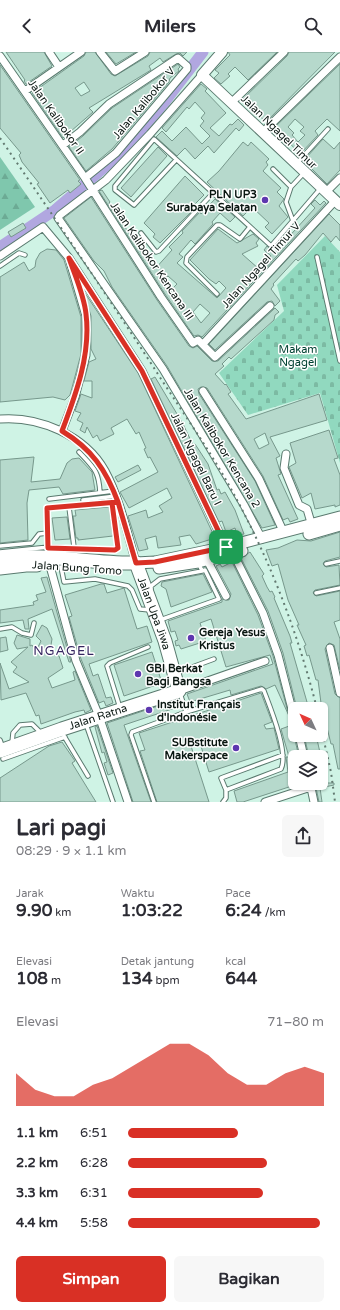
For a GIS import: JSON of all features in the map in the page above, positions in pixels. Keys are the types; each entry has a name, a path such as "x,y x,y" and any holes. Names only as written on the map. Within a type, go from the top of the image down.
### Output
{"highway":[{"name":"Jalan Bung Tomo","path":"0,559 23,556 138,567"},
{"name":"Jalan Bung Tomo","path":"0,568 26,565 138,567"},
{"name":"Jalan Upa Jiwa","path":"138,567 158,617 179,691"},
{"name":"Jalan Ratna","path":"3,751 44,736 64,733 85,721 179,691"}],"main road":[{"name":"Jalan Bung Tomo","path":"138,567 155,562 230,550 340,520"},
{"name":"Jalan Bung Tomo","path":"138,567 203,564 230,550 262,539 340,520"}],"street":[{"path":"49,52 59,67"},
{"path":"24,91 81,52"},
{"path":"100,52 115,71 145,52"},
{"path":"93,191 125,161 222,52"},
{"path":"232,102 284,52"},
{"name":"Jalan Kalibokor II","path":"0,56 93,191"},
{"path":"263,132 340,57"},
{"name":"Jalan Kalibokor V","path":"63,146 80,132 107,105 178,58 187,66 187,69 116,153 87,181"},
{"name":"Jalan Ngagel Timur","path":"202,75 337,203"},
{"path":"323,190 340,178"},
{"name":"Jalan Kalibokor Kencana 2","path":"93,191 58,218 163,369 244,505 262,539"},
{"name":"Jalan Kalibokor Kencana III","path":"93,191 161,297 194,343 198,340 203,344"},
{"name":"Jalan Ngagel Timur V","path":"203,344 337,203"},
{"name":"Jalan Ngagel Baru I","path":"0,256 43,227 69,258 142,371 230,550 263,613 278,655 290,702"},
{"path":"62,431 75,397 87,344 86,312 69,258"},
{"path":"203,344 215,357 270,306"},
{"path":"203,391 259,479 284,533"},
{"name":"Jalan Upa Jiwa","path":"0,419 35,422 62,431 83,445 97,460 105,471 138,567"},
{"path":"286,454 284,468 299,505 307,509 312,526"},
{"path":"203,564 226,596"},
{"path":"56,566 76,661 99,716 128,802"},
{"path":"330,648 340,693"},
{"name":"Jalan Ratna","path":"179,691 265,661"},
{"path":"265,802 297,790"},
{"path":"311,790 314,802"}],"lane":[{"path":"296,164 328,129"},
{"path":"176,160 134,205 115,190 115,186 154,139 249,228 267,244 272,245 292,221 323,190"},
{"path":"273,169 291,187"},
{"path":"292,221 286,202 291,187 304,172"},
{"path":"141,233 156,252 159,251 212,194"},
{"path":"217,294 186,263 187,257 217,225 220,224 240,239 249,228"},
{"path":"0,266 19,253 25,255"},
{"path":"317,257 340,361"},
{"path":"79,452 95,468 99,481 100,493"},
{"path":"50,499 100,493 115,498"},
{"path":"84,505 83,500 115,498"},
{"path":"48,548 47,508 84,505 115,498"},
{"path":"0,552 74,547 115,550 117,549 115,498"},
{"path":"69,507 74,547"},
{"path":"0,546 32,543 39,534 48,533"},
{"path":"326,564 340,561"},
{"path":"56,566 64,582 95,579 128,586 132,590 140,609 158,617 218,599 203,564 160,579 151,586 150,591 158,617"},
{"path":"316,593 340,588"},
{"path":"0,629 12,627 22,633 31,635 34,623"},
{"path":"120,710 107,666 110,663 148,647"},
{"path":"174,673 214,659"},
{"path":"154,802 132,733 186,712 262,689 276,722 283,755 281,769 226,790"},
{"path":"179,691 186,712"},
{"path":"85,721 113,802"},
{"path":"3,751 64,733 88,776"},
{"path":"223,802 226,798 226,790 221,778 283,755"}],"green space":[{"path":"0,157 35,207 0,230"},
{"name":"Makam Ngagel","path":"325,236 340,252 340,463 320,393 248,415 219,373 284,311 277,285"}],"building":[{"path":"6,52 44,52 52,66 26,84 24,81 25,80"},
{"path":"86,52 95,52 111,74 115,76 148,56 150,52 187,52 183,56 180,53 176,54 163,62 160,58 149,66 151,70 89,108 93,112 63,138 32,93 84,56","holes":["84,82 90,91 81,96 75,88"]},
{"path":"106,52 136,52 116,64"},
{"path":"228,52 277,52 248,80 235,67 228,74 230,76 221,84 214,78 219,73 215,70 230,55"},
{"path":"289,52 335,52 266,122 242,100 287,56"},
{"path":"178,64 180,67 178,69 179,71 170,78 169,82 112,149 86,171 69,147 83,136 112,108"},
{"path":"340,64 340,131 327,119 315,131 318,135 301,153 299,153 277,130 276,131 273,129","holes":["295,119 304,127 300,131 305,135 298,142 292,135 294,133 288,127"]},
{"path":"0,65 80,180 78,181 81,184 70,193 68,190 50,203 37,184 39,183 22,162 19,155 21,153 0,128"},
{"path":"201,84 207,89 205,91 226,113 210,128 219,136 230,124 232,125 238,119 244,125 239,131 236,128 214,153 208,146 195,159 185,148 177,156 156,137 162,131 172,141 186,127 202,144 210,136 200,126 204,121 201,118 205,113 195,102 189,109 187,107 166,132 162,128"},
{"path":"323,139 334,149 340,142 340,170 327,184 310,167 313,164 306,158"},
{"path":"243,142 248,146 251,142 269,159 266,162 268,165 263,171 281,188 277,192 284,199 279,206 288,217 272,234 265,227 269,223 252,207 243,216 207,182 219,171"},
{"path":"158,147 167,156 131,197 121,188"},
{"path":"185,176 204,195 193,206 195,208 160,243 153,237 155,234 144,223"},
{"path":"102,190 137,245 141,247 140,249 154,270 172,250 169,247 183,233 182,231 215,199 235,217 230,222 220,213 212,222 213,224 195,244 191,240 179,254 183,257 177,263 217,298 226,288 219,281 216,284 209,279 190,260 218,229 237,243 253,234 259,239 256,243 258,246 242,254 259,269 271,256 264,250 267,246 274,253 315,208 311,204 315,200 320,205 324,201 326,203 202,337 198,335 194,336 165,294 99,191","holes":["168,276 177,284 169,292 161,281","200,304 210,313 201,323 193,312"]},
{"path":"91,197 157,300 189,346 193,348 197,346 212,361 218,361 275,308 279,312 275,315 274,320 231,359 229,357 222,364 224,366 215,374 225,385 226,384 231,392 228,394 246,419 319,394 327,420 270,437 280,456 276,458 281,474 278,475 298,519 290,522 288,518 283,520 263,476 207,388 201,387 198,389 199,394 255,481 275,525 262,528 167,366 112,287 104,271 94,261 64,218","holes":["265,433 269,444 259,449 254,439"]},
{"path":"329,214 340,225 340,241 336,236 331,242 323,233 305,255 298,261 296,259 273,284 274,285 271,289 280,301 275,306 272,301 267,302 215,350 209,344"},
{"path":"23,223 26,228 11,237 8,232"},
{"path":"47,249 56,250 64,260 81,317 81,354 70,395 65,400 53,397 0,402 0,277 24,262 29,271 35,267 36,260 40,253"},
{"path":"83,290 138,373 215,538 196,544 190,535 179,537 181,545 158,548 156,536 145,539 148,549 139,551 128,516 146,510 148,518 163,512 159,506 172,498 167,488 129,508 120,492 158,472 150,457 148,458 144,449 146,448 139,432 136,434 127,419 111,428 114,434 100,441 97,435 93,438 87,427 85,433 80,430 83,423 77,420 81,413 75,411 81,394 92,398 92,381 84,381 89,362 96,359 91,349 91,316"},
{"path":"155,377 183,424 193,445 195,444 208,464 217,490 219,489 221,494 225,492 235,510 244,534 237,535 235,528 226,532 222,521 219,522 151,379"},
{"path":"329,430 338,458 334,459 340,475 340,505 315,509 311,493 302,498 289,467 296,463 290,443"},
{"path":"34,457 31,482 60,479 67,463 72,459 79,458 92,472 95,490 63,494 59,487 29,490 27,503 28,540 0,543 0,460"},
{"path":"138,465 141,470 118,482 115,477"},
{"path":"109,507 113,536 78,540 78,538 76,538 73,516 76,516 75,510"},
{"path":"67,517 70,539 55,540 52,518"},
{"path":"340,532 340,557 325,561 323,564 326,567 339,565 340,585 315,590 313,593 316,596 340,591 340,620 334,622 340,639 340,670 334,645 329,643 325,649 335,694 340,698 340,769 338,769 333,744 331,744 328,732 328,702 321,702 318,680 316,680 309,655 307,656 304,646 306,645 288,600 278,564 272,566 266,550 278,548 297,540 311,541"},
{"path":"250,552 264,574 262,576 267,587 270,592 272,591 275,597 274,598 290,636 292,643 290,643 307,702 295,702 283,653 268,611 241,558"},
{"path":"232,562 258,615 273,656 288,714 275,685 266,689 261,686 231,695 230,690 190,702 187,694 273,664 270,655 226,667 211,619 200,623 206,641 181,649 179,645 176,646 175,641 178,640 175,631 171,632 168,621 222,602 222,599 229,600 231,594 216,566 220,564 222,567"},
{"path":"203,574 212,592 171,607 166,589 161,586 162,582"},
{"path":"47,577 71,662 69,662 52,609 28,619 29,629 25,629 23,620 0,623 0,610 34,605 33,602 38,600 36,595 46,592 41,578"},
{"path":"104,584 107,593 124,588 137,629 147,626 152,642 89,664 93,676 98,674 106,698 111,697 113,703 106,706 104,701 99,703 81,659 69,617 72,616 65,595"},
{"path":"42,625 47,628 52,639 50,651 59,656 63,668 48,678 52,688 75,680 73,672 75,671 91,710 85,713 84,710 75,712 41,724 39,715 36,716 26,693 1,700 0,663 9,689 29,682 13,672 17,667 11,662 28,647 17,649 14,643 17,635 30,639 30,646 32,645 34,648 38,647 41,641 36,636"},
{"path":"6,637 8,650 0,652 0,638"},
{"name":"GBI Berkat Bagi Bangsa","path":"152,652 162,683 124,696 114,665"},
{"path":"261,693 272,722 264,725 266,729 274,728 279,749 209,772 200,743 191,746 209,802 157,802 140,751 145,750 139,733"},
{"path":"176,700 178,707 124,725 151,802 133,802 107,723"},
{"path":"97,726 113,773 108,775 104,763 107,762 104,752 102,753 95,727"},
{"path":"288,726 288,742 295,742 297,750 288,750 288,754 281,729"},
{"path":"62,742 75,761 72,763 96,802 0,802 0,778 49,746"},
{"path":"306,742 318,742 319,750 307,750"},
{"path":"286,757 288,757 288,772"},
{"path":"288,772 288,787 243,802 237,802 234,791"},
{"path":"328,783 334,783 334,785 328,786"},
{"path":"316,790 320,790 322,802 319,802"}],"waterway":[{"path":"0,247 55,210 121,153 164,103 203,52"}],"railway":[{"path":"0,138 116,310 228,483 250,525 273,576 293,628 315,702"},
{"path":"324,742 331,772 335,802"}],"place":[{"name":"PLN UP3 Surabaya Selatan","path":"265,200"},
{"name":"Gereja Yesus Kristus","path":"191,638"},
{"name":"GBI Berkat Bagi Bangsa","path":"138,674"},
{"name":"Institut Français d'Indonésie","path":"149,710"},
{"name":"SUBstitute Makerspace","path":"236,748"}],"district":[{"name":"NGAGEL","path":"64,651"}],"route":[{"path":"226,547 142,371 86,282 69,258 86,312 87,344 86,355 75,397 62,431 83,445 105,471 118,502 112,503 118,548 115,550 74,547 48,548 47,508 118,502 136,563 155,562 226,547"}]}
